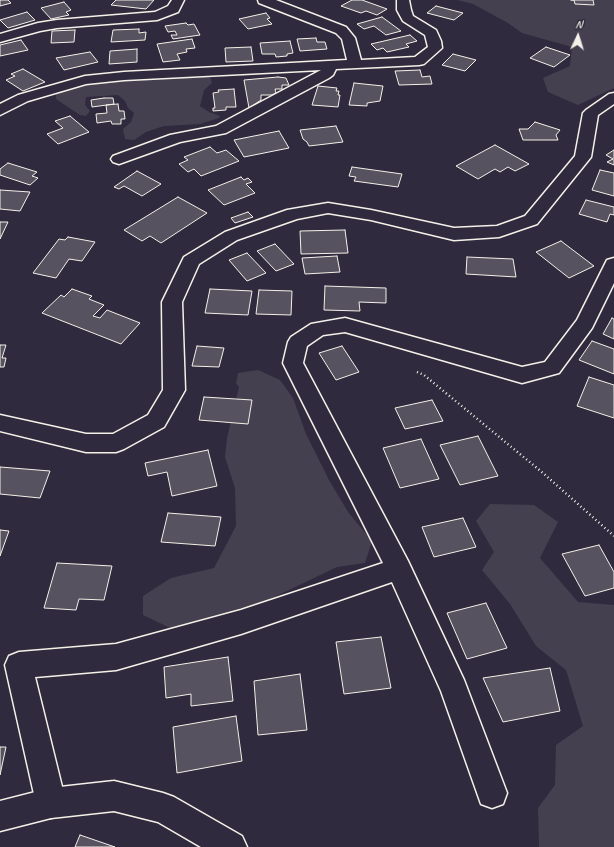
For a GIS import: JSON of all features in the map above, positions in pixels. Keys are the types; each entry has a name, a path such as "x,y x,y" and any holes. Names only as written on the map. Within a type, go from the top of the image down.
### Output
{"street":[{"path":"0,38 38,27 57,24 157,16 173,9 178,0"},
{"path":"264,0 341,30 348,38 356,64"},
{"path":"0,110 23,98 85,80 124,76 419,61 435,48 431,33 408,18 404,10 403,0"},
{"path":"119,159 176,138 220,130 324,75 328,72 330,66"},
{"path":"0,423 86,443 116,443 156,421 174,390 172,302 191,261 231,236 292,214 328,208 371,215 454,234 499,232 531,220 583,157 591,113 614,96"},
{"path":"492,792 454,690 399,569 293,363 298,342 318,329 344,325 522,375 552,368 585,323 614,264"},
{"path":"52,803 19,665 116,657 241,622 399,569"},
{"path":"0,816 52,803 114,796 163,808 231,847"}],"path":[{"path":"410,369 424,375 543,473 614,536"}],"shaded area":[{"path":"457,0 614,0 614,88 578,105 548,92 543,78 570,66 572,47 522,33 508,23 473,4"},
{"path":"189,74 210,77 212,83 204,90 200,106 209,112 220,116 219,118 200,124 164,126 146,132 134,140 125,139 123,129 131,122 134,113 128,108 125,101 118,95 86,97 85,105 90,111 86,116 80,115 56,99 56,90 89,82"},
{"path":"258,370 280,380 293,398 306,434 329,480 348,512 372,541 365,563 337,567 266,601 170,628 143,615 143,596 171,578 214,568 236,526 235,488 225,457 227,438 239,387 236,383 238,373"},
{"path":"490,504 534,505 558,522 540,558 578,602 614,605 614,847 539,847 538,808 555,785 556,745 583,726 566,670 536,646 510,604 482,570 494,552 476,521"}],"building":[{"path":"0,0 8,0 11,3 0,6"},
{"path":"116,0 154,0 146,9 111,5"},
{"path":"352,0 362,0 387,9 377,15 366,11 361,13 341,6"},
{"path":"574,0 593,0 594,5 575,4"},
{"path":"64,2 71,10 66,12 69,15 51,19 41,8"},
{"path":"436,6 463,13 454,20 427,13"},
{"path":"27,12 35,20 8,28 0,20"},
{"path":"266,13 270,18 267,19 272,24 248,29 239,19"},
{"path":"382,17 401,31 386,35 374,26 364,29 357,24"},
{"path":"186,23 188,25 194,24 200,35 173,39 171,35 177,35 175,31 168,32 165,26"},
{"path":"139,29 139,33 146,32 145,40 111,42 113,30"},
{"path":"75,30 74,42 51,43 52,31"},
{"path":"410,35 417,41 406,44 409,47 387,52 383,48 377,50 371,44"},
{"path":"316,38 317,42 325,42 327,49 300,51 297,39"},
{"path":"192,39 195,48 186,49 187,52 177,54 180,60 163,62 157,44"},
{"path":"21,40 28,50 0,56 0,45"},
{"path":"290,41 293,53 287,54 287,56 276,57 275,54 262,54 260,43"},
{"path":"251,47 253,61 226,62 225,48"},
{"path":"546,47 570,55 554,67 530,58"},
{"path":"137,49 137,62 109,64 110,51"},
{"path":"90,52 98,62 64,70 56,58"},
{"path":"453,54 476,60 465,71 442,65"},
{"path":"23,69 45,82 23,91 6,80 15,76 11,74"},
{"path":"420,70 422,77 430,76 432,84 399,85 395,71"},
{"path":"278,77 286,78 289,85 282,85 282,89 275,89 276,93 272,95 261,95 261,100 249,108 244,80"},
{"path":"354,83 383,86 380,101 367,103 367,106 349,105"},
{"path":"318,86 337,88 336,91 339,91 338,95 340,95 338,107 312,105"},
{"path":"234,89 236,107 226,107 226,110 213,111 213,108 215,108 213,93 219,92 218,90"},
{"path":"113,98 114,104 92,107 91,100"},
{"path":"118,104 119,111 124,111 125,119 121,119 121,124 112,124 111,121 97,123 96,114 107,113 106,105"},
{"path":"70,116 89,132 58,144 47,134 63,128 55,121"},
{"path":"535,122 560,130 556,135 558,140 523,140 519,129 528,129"},
{"path":"336,126 343,142 309,146 303,139 300,130"},
{"path":"279,131 289,148 244,157 234,140"},
{"path":"495,145 529,164 515,171 508,167 500,172 495,169 478,179 456,166"},
{"path":"210,147 217,153 226,150 239,161 201,176 194,169 188,172 179,164 188,160 184,157"},
{"path":"614,150 614,165 607,162 613,159 606,155"},
{"path":"8,163 37,172 32,176 38,178 30,185 0,175 0,169"},
{"path":"352,167 402,174 398,187 354,181 356,177 349,176"},
{"path":"600,170 614,173 614,196 592,190"},
{"path":"137,171 161,184 142,196 124,186 119,189 114,187"},
{"path":"241,177 244,180 248,178 252,182 246,184 255,193 224,205 208,190"},
{"path":"0,190 30,192 20,211 0,209"},
{"path":"178,197 207,213 161,243 150,236 142,241 124,230"},
{"path":"586,200 614,207 614,215 610,214 607,222 579,214"},
{"path":"248,212 253,217 235,223 231,218"},
{"path":"0,222 8,222 0,239"},
{"path":"345,230 348,253 301,254 300,231"},
{"path":"68,237 95,242 82,261 69,259 56,278 33,273 59,239 65,240"},
{"path":"561,241 594,266 569,278 536,252"},
{"path":"275,244 294,264 276,271 257,251"},
{"path":"247,253 266,273 247,281 229,260"},
{"path":"337,256 340,272 305,274 302,258"},
{"path":"467,257 513,259 516,277 466,274"},
{"path":"325,286 386,288 386,303 359,302 360,311 324,310"},
{"path":"72,289 92,296 89,299 104,305 93,316 100,318 107,310 140,323 121,344 42,313 61,295 64,297"},
{"path":"210,289 252,291 248,315 205,313"},
{"path":"259,290 292,291 291,315 256,314"},
{"path":"612,318 614,319 614,339 603,334"},
{"path":"592,341 614,349 614,374 579,360"},
{"path":"0,345 6,345 2,358 6,358 4,367 0,367"},
{"path":"197,346 224,348 219,367 192,366"},
{"path":"342,346 359,372 336,380 319,353"},
{"path":"589,377 614,385 614,418 577,406"},
{"path":"204,397 252,400 248,424 199,420"},
{"path":"432,400 443,421 405,429 395,408"},
{"path":"478,436 498,476 460,485 440,445"},
{"path":"421,439 439,479 400,488 383,448"},
{"path":"208,450 217,486 172,496 167,472 148,476 145,463"},
{"path":"0,467 50,471 40,498 0,494"},
{"path":"168,513 221,517 215,546 161,542"},
{"path":"463,518 476,547 434,557 422,527"},
{"path":"0,530 9,531 0,556"},
{"path":"599,545 614,572 614,588 585,596 562,554"},
{"path":"57,563 112,566 104,600 79,599 76,610 44,608"},
{"path":"486,603 507,648 467,659 447,613"},
{"path":"381,637 391,688 344,694 336,642"},
{"path":"228,657 233,701 191,706 191,694 166,698 164,667"},
{"path":"550,668 560,711 503,722 483,678"},
{"path":"300,674 307,730 258,735 254,681"},
{"path":"236,716 242,761 177,773 173,727"},
{"path":"0,747 6,747 0,775"},
{"path":"80,835 115,847 75,847"}]}
